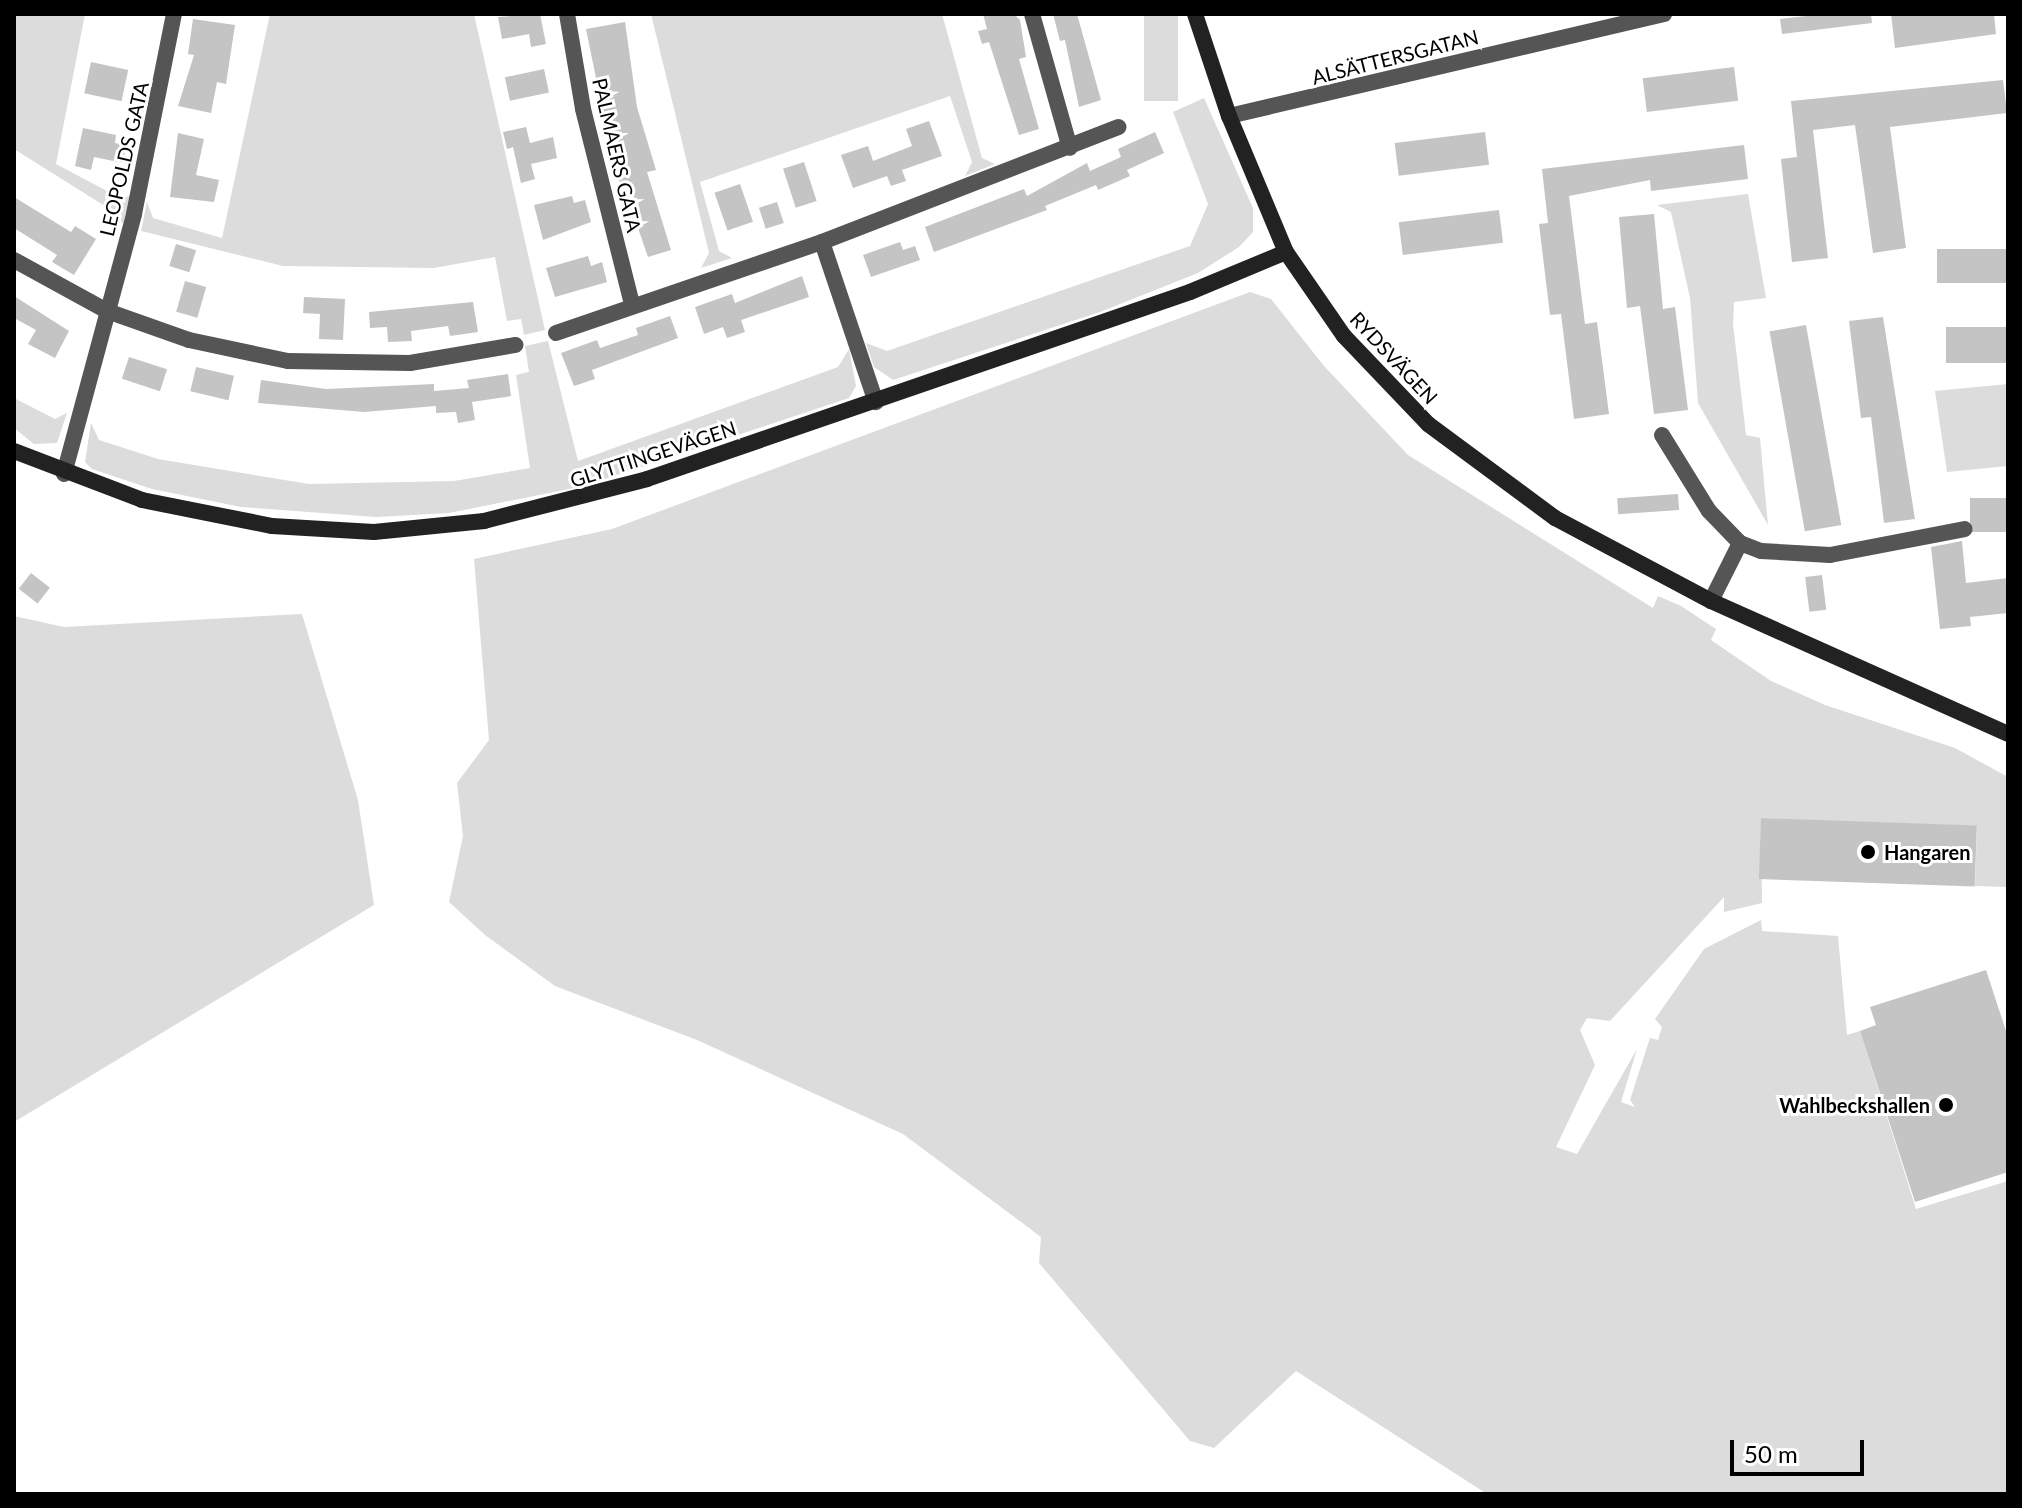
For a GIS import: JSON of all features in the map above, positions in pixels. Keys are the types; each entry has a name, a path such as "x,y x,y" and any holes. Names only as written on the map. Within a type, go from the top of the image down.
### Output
{"street":[{"name":"LEOPOLDS GATA","path":"64,474 151,141 174,14"},
{"name":"PALMAERS GATA","path":"567,14 583,109 632,304"},
{"path":"1032,14 1070,148"},
{"name":"RYDSVÄGEN","path":"1195,14 1229,116 1286,252 1362,358 1457,449 1555,518 1711,601 2008,737"},
{"name":"ALSÄTTERSGATAN","path":"1229,116 1664,14"},
{"path":"556,333 632,304 822,242 1118,127"},
{"path":"822,242 876,402"},
{"name":"GLYTTINGEVÄGEN","path":"14,451 64,474 142,500 259,525 374,532 425,529 541,511 876,402 1190,292 1286,252"},
{"path":"14,260 107,311 189,340 288,361 410,363 515,345"},
{"path":"1662,435 1709,511 1740,543 1805,557 1877,549 1965,529"},
{"path":"1711,601 1740,543"}],"shaded area":[{"path":"14,14 85,14 56,164 122,199 132,195 123,224 116,213 14,149"},
{"path":"270,14 474,14 545,330 524,335 521,319 507,321 495,257 434,268 283,266 141,231 147,202 153,218 222,238"},
{"path":"651,14 942,14 982,158 995,164 965,176 972,162 950,96 700,182 719,251 732,258 701,268 709,253"},
{"path":"1144,14 1178,14 1178,101 1144,101"},
{"path":"1204,98 1253,208 1253,232 1239,247 1198,273 1100,312 893,380 874,367 866,343 887,351 1190,246 1208,204 1173,112"},
{"path":"1748,194 1766,298 1734,302 1733,324 1746,435 1760,438 1768,525 1698,403 1690,298 1671,212 1657,205"},
{"path":"1250,292 1271,299 1324,366 1408,455 1653,608 1658,596 1681,606 1716,629 1711,640 1771,681 1825,705 1955,748 2008,777 2008,887 1975,886 1977,826 1761,818 1762,903 1724,912 1724,897 1610,1021 1587,1018 1580,1030 1595,1065 1556,1147 1577,1154 1637,1049 1621,1102 1635,1107 1630,1100 1650,1038 1658,1040 1662,1027 1655,1019 1704,949 1761,920 1762,931 1838,936 1847,1035 1860,1031 1916,1209 2008,1181 2008,1494 1487,1494 1296,1371 1214,1448 1190,1441 1039,1263 1041,1237 903,1134 697,1040 555,986 485,935 449,902 463,836 457,783 489,740 474,559 612,529"},
{"path":"548,341 578,461 838,367 849,349 856,386 849,398 584,486 449,513 376,517 241,507 152,489 92,469 85,462 91,423 99,440 158,459 309,484 454,481 530,468 516,375 529,372 525,346"},
{"path":"2008,384 2008,466 1947,472 1935,391"},
{"path":"14,398 55,419 67,413 57,443 34,444 14,428"},
{"path":"302,614 358,800 374,905 14,1122 14,616 64,627"}],"building":[{"path":"540,14 546,44 531,47 529,34 502,39 498,17"},
{"path":"983,14 1014,14 1020,20 1026,57 1019,59 1039,129 1019,135 989,42 982,44 978,31 987,29"},
{"path":"1053,14 1077,14 1101,100 1079,107 1065,40 1060,41"},
{"path":"1823,14 1871,14 1872,23 1782,34 1780,19"},
{"path":"1891,14 1994,14 1996,34 1895,48"},
{"path":"193,19 235,25 226,84 217,82 211,113 178,106 194,55 188,54"},
{"path":"625,22 637,107 656,170 647,172 671,250 648,257 628,199 624,200 614,161 619,159 612,131 607,132 586,29"},
{"path":"91,62 128,70 122,101 84,93"},
{"path":"1734,67 1738,101 1647,112 1643,78"},
{"path":"544,69 549,92 510,101 505,77"},
{"path":"2003,80 2007,113 1890,127 1906,248 1873,253 1855,125 1813,130 1828,258 1792,262 1781,159 1797,157 1791,101"},
{"path":"929,121 942,156 902,170 906,181 891,186 887,176 853,188 841,155 868,146 873,161 912,146 906,129"},
{"path":"526,127 530,143 553,137 557,158 531,164 535,179 521,183 513,147 507,149 503,132"},
{"path":"83,128 116,135 115,143 126,145 123,163 94,157 91,170 75,166"},
{"path":"1155,132 1164,153 1127,170 1130,176 1098,190 1096,185 1045,206 1047,210 934,252 925,227 1024,189 1027,196 1087,163 1090,171 1121,157 1118,149"},
{"path":"1485,132 1489,165 1399,176 1395,143"},
{"path":"178,133 204,139 196,175 219,180 214,202 170,197"},
{"path":"1744,145 1748,179 1651,191 1650,180 1569,196 1585,324 1597,322 1609,414 1574,419 1561,314 1550,315 1539,224 1548,223 1542,169"},
{"path":"804,162 817,201 796,208 783,169"},
{"path":"740,184 753,222 727,231 714,193"},
{"path":"572,196 574,203 585,200 591,222 543,240 534,205"},
{"path":"14,197 71,232 75,226 96,239 74,275 52,262 57,255 14,228"},
{"path":"777,202 784,223 766,229 759,208"},
{"path":"1499,210 1503,243 1403,255 1399,222"},
{"path":"1654,214 1663,309 1675,307 1688,410 1654,414 1640,306 1627,308 1619,217"},
{"path":"900,242 903,250 915,246 920,260 871,277 863,255"},
{"path":"176,244 196,250 189,272 169,266"},
{"path":"1937,249 2008,249 2008,283 1937,283"},
{"path":"588,256 591,266 602,262 607,282 555,297 546,268"},
{"path":"802,276 809,297 741,320 745,332 727,338 723,327 704,334 695,307 732,294 735,303"},
{"path":"185,281 206,287 197,318 176,312"},
{"path":"14,296 69,331 55,358 28,344 36,330 14,318"},
{"path":"304,297 345,299 343,340 319,339 320,314 303,313"},
{"path":"473,302 478,332 450,336 448,326 411,331 412,341 388,342 387,327 370,328 369,312"},
{"path":"670,316 678,338 592,370 595,379 574,386 561,353 597,340 600,348 638,335 636,328"},
{"path":"1883,317 1915,519 1884,523 1871,417 1861,418 1849,321"},
{"path":"1806,325 1841,525 1805,531 1770,331"},
{"path":"1946,327 2008,327 2008,363 1946,363"},
{"path":"129,357 167,369 160,391 122,379"},
{"path":"196,367 234,376 228,400 190,391"},
{"path":"508,374 511,396 472,402 475,420 458,423 456,412 436,413 436,406 364,412 258,403 261,380 326,389 434,384 434,391 469,388 467,380"},
{"path":"1678,494 1679,510 1618,514 1617,498"},
{"path":"1970,498 2008,498 2008,532 1970,532"},
{"path":"1962,541 1966,583 2008,578 2008,613 1970,617 1971,626 1940,629 1931,547"},
{"path":"31,573 50,588 38,604 19,589"},
{"path":"1822,575 1826,610 1809,612 1805,577"},
{"name":"Hangaren","path":"1761,818 1977,826 1975,887 1759,879"},
{"name":"Wahlbeckshallen","path":"1986,970 2008,1037 2008,1172 1915,1202 1860,1031 1876,1025 1870,1007"}],"place":[{"name":"Hangaren","path":"1868,852"},
{"name":"Wahlbeckshallen","path":"1946,1105"}]}
